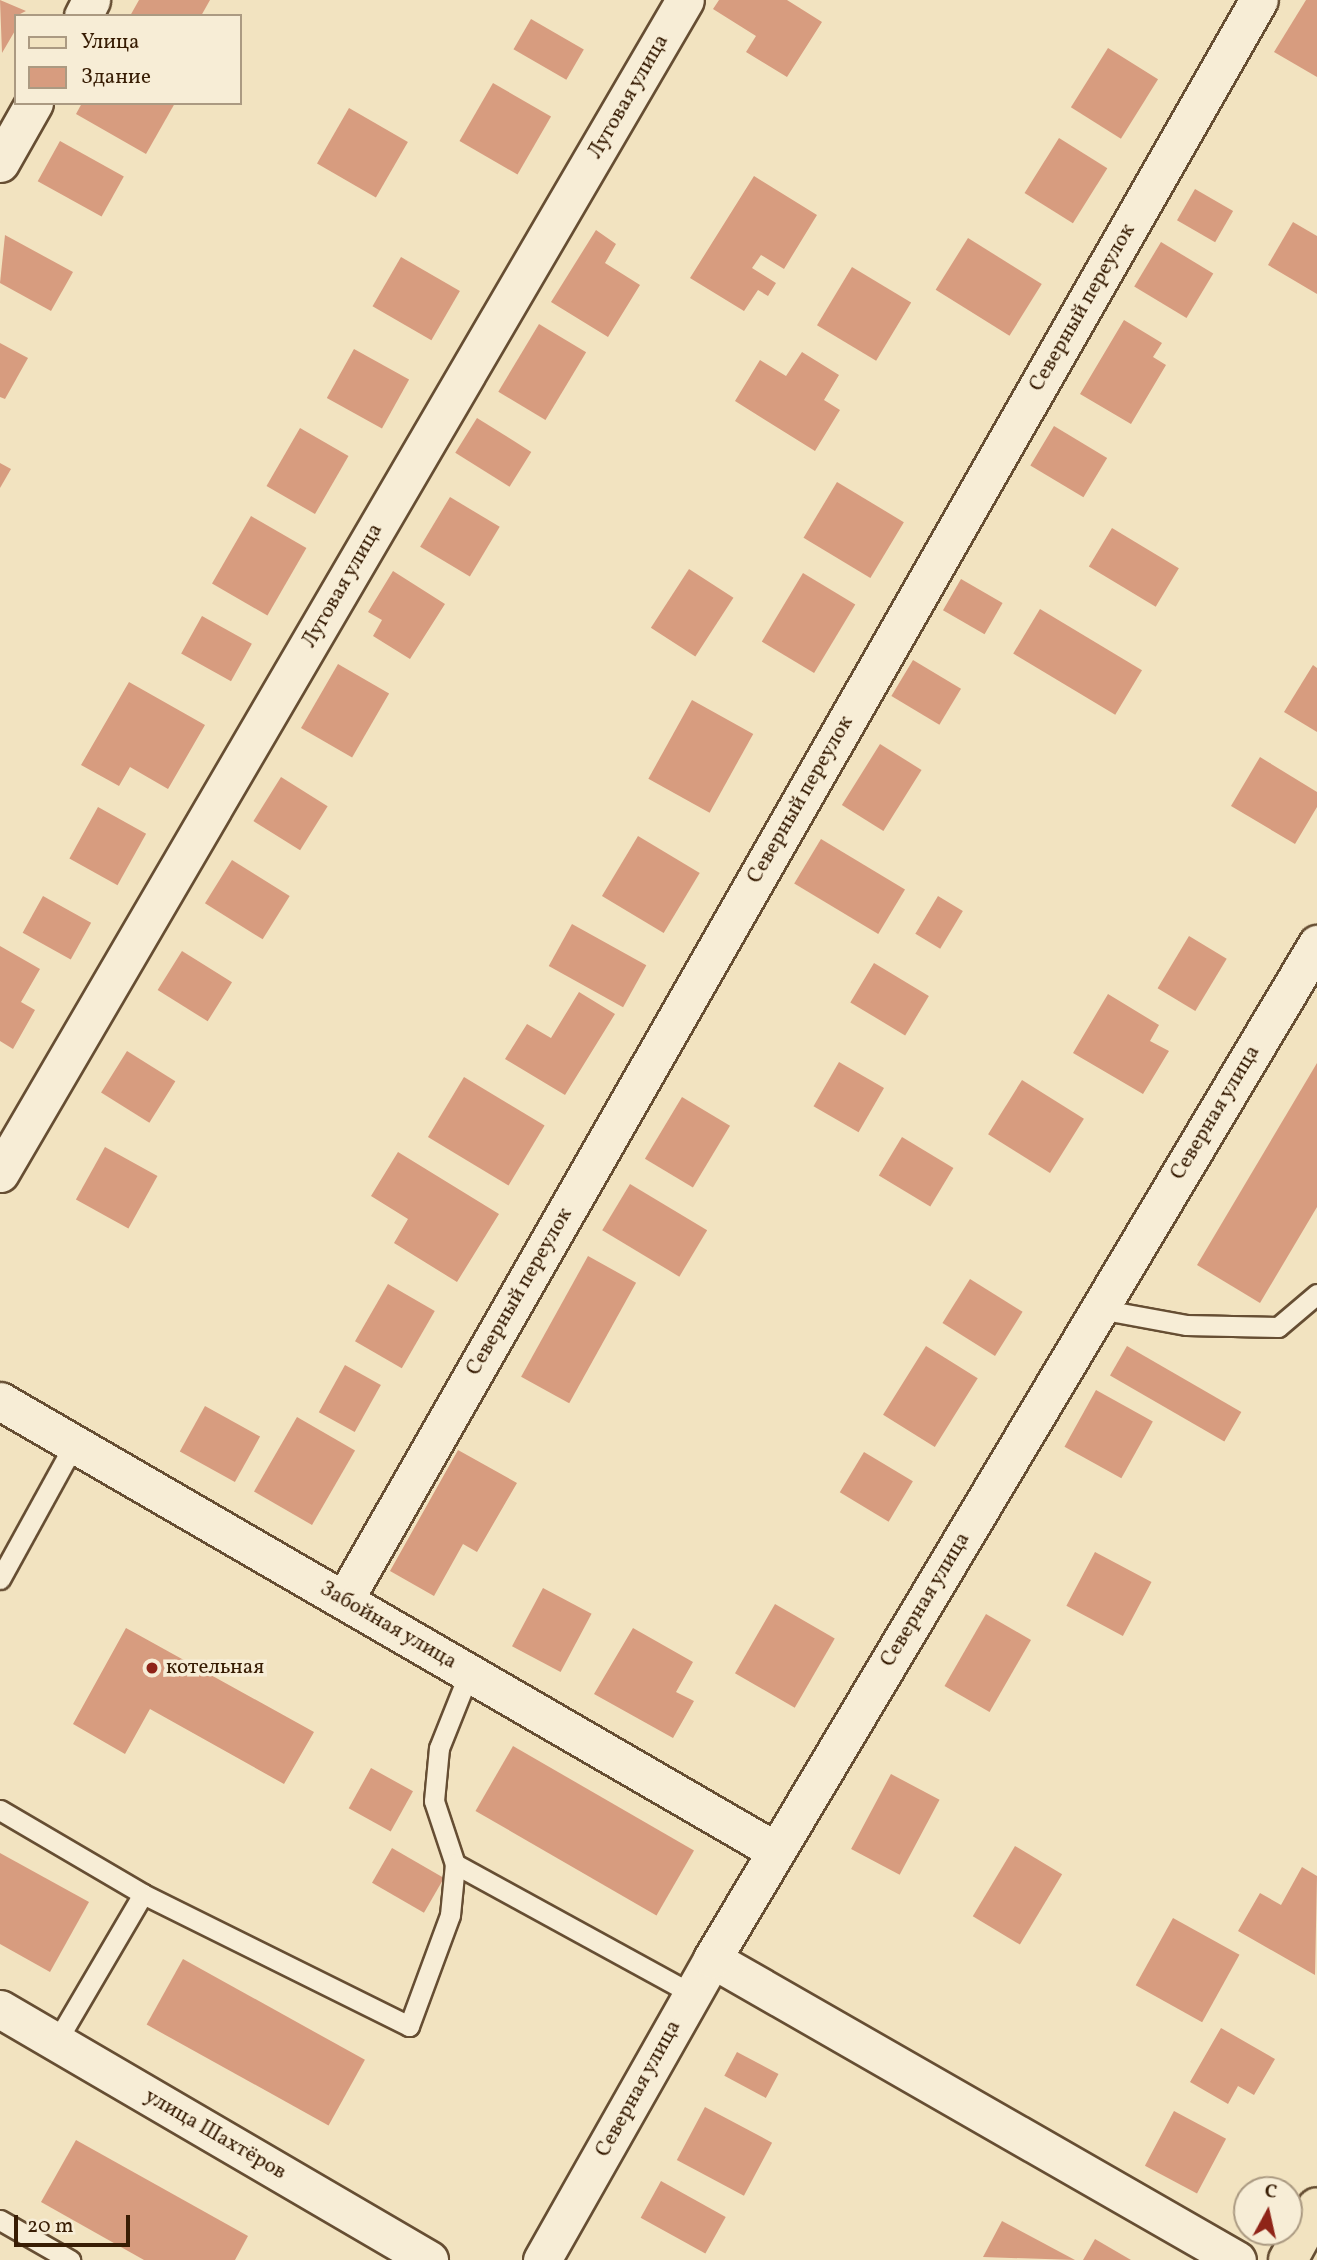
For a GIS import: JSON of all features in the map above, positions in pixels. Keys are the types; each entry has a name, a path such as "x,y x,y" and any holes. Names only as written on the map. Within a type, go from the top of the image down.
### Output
{"main road":[{"path":"1287,2260 1317,2207"}],"street":[{"name":"Луговая улица","path":"0,1173 685,0"},
{"name":"Северный переулок","path":"344,1600 1259,0"},
{"path":"0,163 33,105"},
{"name":"Северная улица","path":"542,2260 712,1959 1317,944"},
{"name":"Забойная улица","path":"0,1401 76,1441 776,1851"},
{"path":"712,1959 1237,2260"},
{"name":"улица Шахтёров","path":"0,2010 429,2260"}],"lane":[{"path":"1099,1309 1186,1325 1278,1326 1317,1294"},
{"path":"0,1579 76,1441"},
{"path":"0,1810 143,1894 409,2026 450,1914 455,1864 434,1801 439,1748 470,1673"},
{"path":"455,1864 692,1994"},
{"path":"56,2042 143,1894"},
{"path":"0,2220 70,2260"}],"building":[{"path":"0,0 26,11 14,14 14,32 2,53"},
{"path":"139,0 210,0 202,14 131,14"},
{"path":"719,0 787,0 822,22 787,77 746,52 756,36 713,9"},
{"path":"1306,0 1317,0 1317,77 1274,52"},
{"path":"531,19 584,50 566,80 514,49"},
{"path":"1108,48 1158,79 1121,139 1071,107"},
{"path":"493,83 551,116 518,175 460,141"},
{"path":"81,105 174,105 146,154 76,114"},
{"path":"349,108 408,142 376,197 317,163"},
{"path":"1059,138 1107,168 1073,223 1025,193"},
{"path":"60,141 124,176 102,217 38,181"},
{"path":"754,176 817,215 784,269 761,255 752,268 776,283 768,296 758,290 744,311 690,278"},
{"path":"1195,189 1233,211 1215,242 1177,220"},
{"path":"1293,222 1317,236 1317,294 1268,265"},
{"path":"596,230 616,244 605,263 640,285 608,337 551,302"},
{"path":"5,235 73,272 51,311 0,283"},
{"path":"968,238 1042,284 1009,336 936,290"},
{"path":"1161,242 1213,273 1187,318 1134,287"},
{"path":"401,257 460,291 431,340 372,306"},
{"path":"852,267 911,303 876,361 817,325"},
{"path":"1124,320 1162,343 1153,357 1166,365 1131,424 1080,394"},
{"path":"539,324 586,352 545,420 498,392"},
{"path":"0,343 28,358 5,399 0,397"},
{"path":"354,349 409,380 382,429 327,398"},
{"path":"802,352 839,375 824,400 840,410 815,451 735,401 760,360 786,376"},
{"path":"477,418 531,452 510,487 455,453"},
{"path":"1054,426 1107,458 1083,497 1030,465"},
{"path":"300,428 348,456 315,514 266,486"},
{"path":"0,463 11,469 0,488"},
{"path":"837,482 904,522 870,578 804,538"},
{"path":"450,497 500,527 470,577 420,547"},
{"path":"251,516 306,548 267,616 212,584"},
{"path":"1112,528 1179,568 1156,607 1089,567"},
{"path":"689,569 733,598 695,657 651,628"},
{"path":"393,571 445,604 410,659 373,636 382,620 368,612"},
{"path":"803,573 855,604 814,673 762,642"},
{"path":"961,579 1003,603 985,634 943,610"},
{"path":"1040,609 1142,670 1115,715 1013,654"},
{"path":"202,616 252,644 231,681 181,654"},
{"path":"913,660 961,689 939,725 891,696"},
{"path":"338,664 389,694 352,758 301,728"},
{"path":"1313,665 1317,668 1317,732 1284,712"},
{"path":"129,682 205,725 168,789 130,767 119,786 81,765"},
{"path":"692,700 753,734 710,813 648,779"},
{"path":"880,744 922,770 883,831 842,805"},
{"path":"1260,757 1317,792 1317,807 1295,844 1231,806"},
{"path":"281,777 328,806 300,850 253,821"},
{"path":"98,807 146,834 118,885 69,859"},
{"path":"638,836 700,873 664,933 602,896"},
{"path":"821,839 905,889 878,934 794,884"},
{"path":"232,860 290,896 263,939 205,903"},
{"path":"43,896 91,923 71,959 23,933"},
{"path":"938,896 963,911 940,949 915,934"},
{"path":"572,924 646,965 623,1007 549,966"},
{"path":"1189,936 1227,959 1195,1011 1158,988"},
{"path":"0,946 40,969 21,1002 35,1010 13,1049 0,1041"},
{"path":"182,951 232,982 208,1021 158,990"},
{"path":"874,963 929,996 905,1035 850,1002"},
{"path":"579,992 615,1014 565,1095 505,1059 527,1024 551,1038"},
{"path":"1108,994 1159,1025 1150,1041 1169,1051 1143,1094 1073,1053"},
{"path":"127,1051 175,1081 149,1123 101,1093"},
{"path":"839,1062 884,1088 859,1132 814,1106"},
{"path":"1317,1063 1317,1207 1260,1303 1197,1265"},
{"path":"464,1077 545,1125 509,1185 428,1137"},
{"path":"1022,1080 1084,1119 1050,1173 988,1134"},
{"path":"682,1097 730,1126 693,1188 645,1159"},
{"path":"902,1137 953,1168 930,1206 879,1176"},
{"path":"105,1147 157,1176 128,1229 76,1199"},
{"path":"398,1152 499,1214 457,1282 394,1243 408,1219 371,1196"},
{"path":"630,1184 707,1230 679,1277 602,1230"},
{"path":"588,1256 636,1283 569,1403 521,1377"},
{"path":"970,1279 1023,1312 995,1356 942,1323"},
{"path":"388,1284 435,1311 402,1368 355,1341"},
{"path":"926,1346 978,1378 935,1447 883,1415"},
{"path":"1127,1346 1241,1412 1224,1441 1110,1375"},
{"path":"345,1365 381,1385 355,1432 319,1412"},
{"path":"1096,1390 1153,1422 1121,1478 1064,1447"},
{"path":"205,1406 260,1437 235,1482 180,1451"},
{"path":"297,1417 355,1450 312,1525 254,1491"},
{"path":"458,1450 517,1483 477,1552 463,1544 434,1596 390,1571"},
{"path":"864,1452 913,1481 889,1522 840,1492"},
{"path":"1095,1552 1152,1582 1123,1636 1066,1606"},
{"path":"543,1588 592,1614 561,1672 512,1646"},
{"path":"775,1604 835,1638 795,1708 735,1673"},
{"path":"986,1614 1031,1640 990,1712 944,1686"},
{"name":"котельная","path":"126,1628 314,1732 284,1784 150,1709 125,1754 73,1724"},
{"path":"633,1628 693,1662 676,1692 694,1701 673,1738 594,1694"},
{"path":"513,1746 694,1850 656,1915 475,1811"},
{"path":"371,1768 413,1791 391,1832 349,1808"},
{"path":"891,1774 940,1800 900,1875 851,1849"},
{"path":"1015,1846 1062,1874 1020,1945 973,1916"},
{"path":"392,1848 444,1878 424,1913 372,1883"},
{"path":"0,1853 89,1902 50,1972 0,1944"},
{"path":"1302,1867 1317,1876 1315,1975 1238,1931 1260,1893 1281,1905"},
{"path":"1173,1918 1239,1955 1202,2022 1136,1985"},
{"path":"183,1959 365,2060 329,2125 147,2025"},
{"path":"1221,2028 1275,2059 1254,2095 1238,2086 1228,2104 1190,2082"},
{"path":"737,2052 778,2074 766,2098 724,2076"},
{"path":"705,2107 772,2143 744,2196 677,2160"},
{"path":"1174,2111 1226,2139 1197,2193 1145,2166"},
{"path":"76,2140 248,2236 235,2260 144,2260 41,2202"},
{"path":"661,2181 726,2217 705,2254 641,2218"},
{"path":"1002,2221 1075,2260 983,2257"},
{"path":"1095,2239 1131,2260 1083,2260"}],"place":[{"name":"котельная","path":"152,1668"}]}
